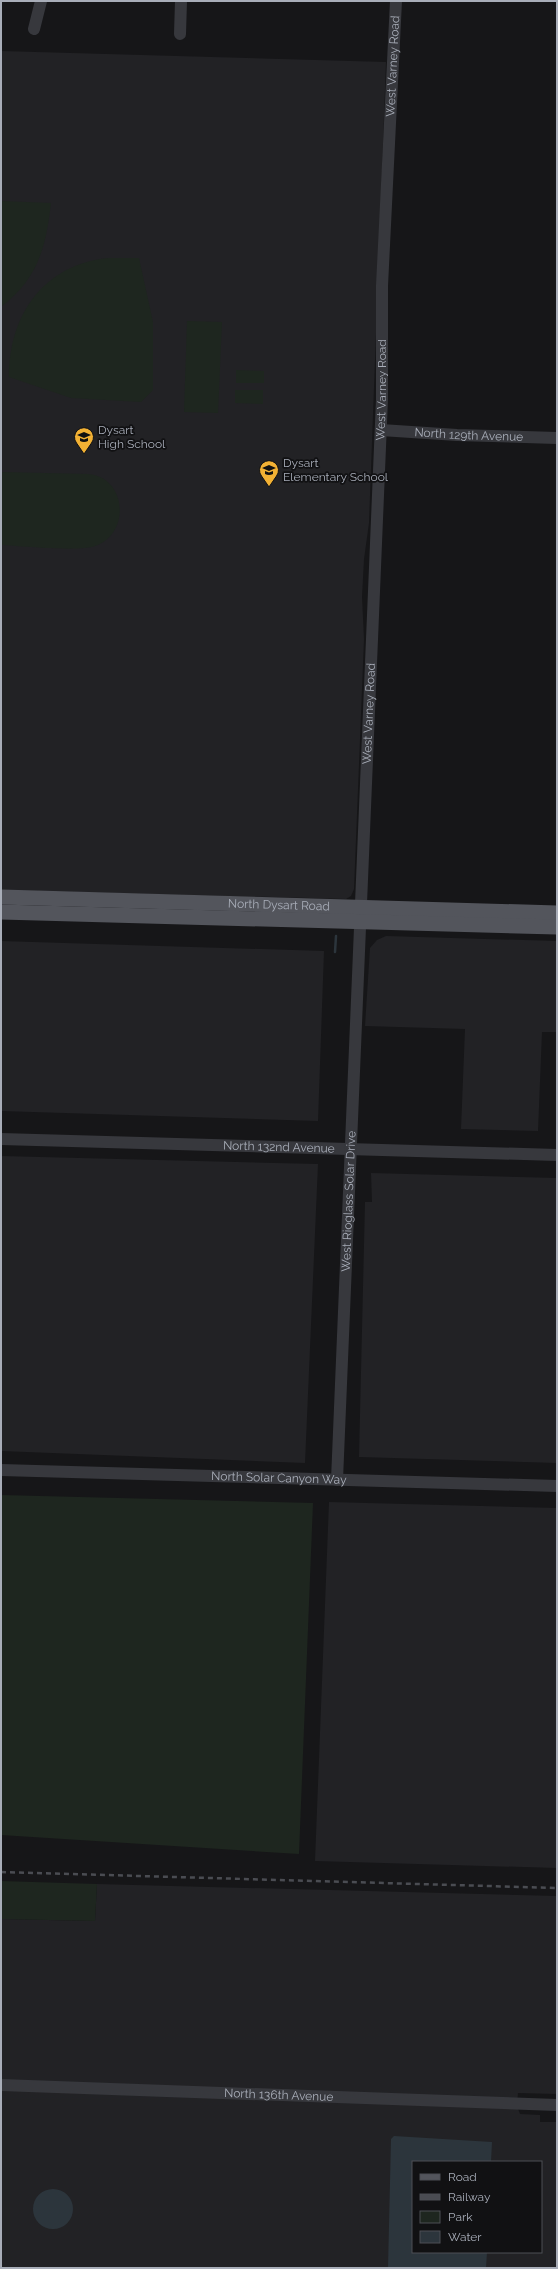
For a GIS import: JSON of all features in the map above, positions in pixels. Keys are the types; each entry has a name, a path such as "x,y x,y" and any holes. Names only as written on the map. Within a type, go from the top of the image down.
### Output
{"main road":[{"name":"North Dysart Road","path":"1,897 557,927"},
{"name":"North Dysart Road","path":"1,912 361,916 557,913"}],"street":[{"path":"34,29 41,1"},
{"path":"180,34 181,1"},
{"name":"West Varney Road","path":"361,916 381,430 382,286 396,1"},
{"name":"North 129th Avenue","path":"381,430 457,435 557,438"},
{"name":"West Rioglass Solar Drive","path":"336,1480 361,916"},
{"name":"North 132nd Avenue","path":"1,1139 557,1155"},
{"name":"North Solar Canyon Way","path":"1,1470 557,1486"},
{"name":"North 136th Avenue","path":"1,2085 557,2105"}],"shaded area":[{"name":"Dysart High School","path":"1,51 386,62 369,523 364,559 362,597 364,639 354,889 351,896 346,899 1,890"},
{"path":"386,936 557,941 557,1032 542,1032 538,1131 461,1129 465,1029 365,1026 370,948 377,940"},
{"path":"1,941 324,951 318,1121 1,1111"},
{"path":"1,1156 318,1164 305,1463 1,1451"},
{"path":"371,1173 557,1178 557,1463 359,1457 365,1202 372,1202"},
{"path":"329,1502 557,1508 557,1868 315,1861"},
{"path":"97,1884 557,1896 557,2094 518,2093 517,2106 520,2114 540,2115 540,2122 557,2122 557,2268 1,2268 1,1919 95,1921"}],"green space":[{"path":"1,201 51,203 43,248 38,261 24,285 1,307"},
{"path":"108,258 139,258 153,322 153,390 141,402 71,398 9,377 15,333 23,314 34,297 48,282 65,271 85,263"},
{"path":"187,321 222,322 218,413 184,412"},
{"path":"236,370 264,371 264,383 236,383"},
{"path":"235,390 263,390 263,404 235,403"},
{"path":"1,472 88,474 101,477 111,485 117,495 120,507 119,519 115,530 107,540 87,548 64,549 1,545"},
{"path":"1,1495 313,1503 299,1854 1,1835"},
{"path":"1,1881 97,1884 95,1921 1,1919"}],"water":[{"path":"394,2136 492,2142 491,2161 412,2161 412,2253 487,2253 486,2268 388,2268 391,2139"},
{"path":"57,2189 64,2192 70,2198 73,2209 72,2217 64,2226 57,2229 49,2229 42,2226 34,2217 33,2205 36,2198 45,2190"}],"waterway":[{"path":"335,952 336,936"}],"railway":[{"path":"1,1872 557,1888"}],"place":[{"name":"Dysart High School","path":"84,454"},
{"name":"Dysart Elementary School","path":"269,487"}]}
